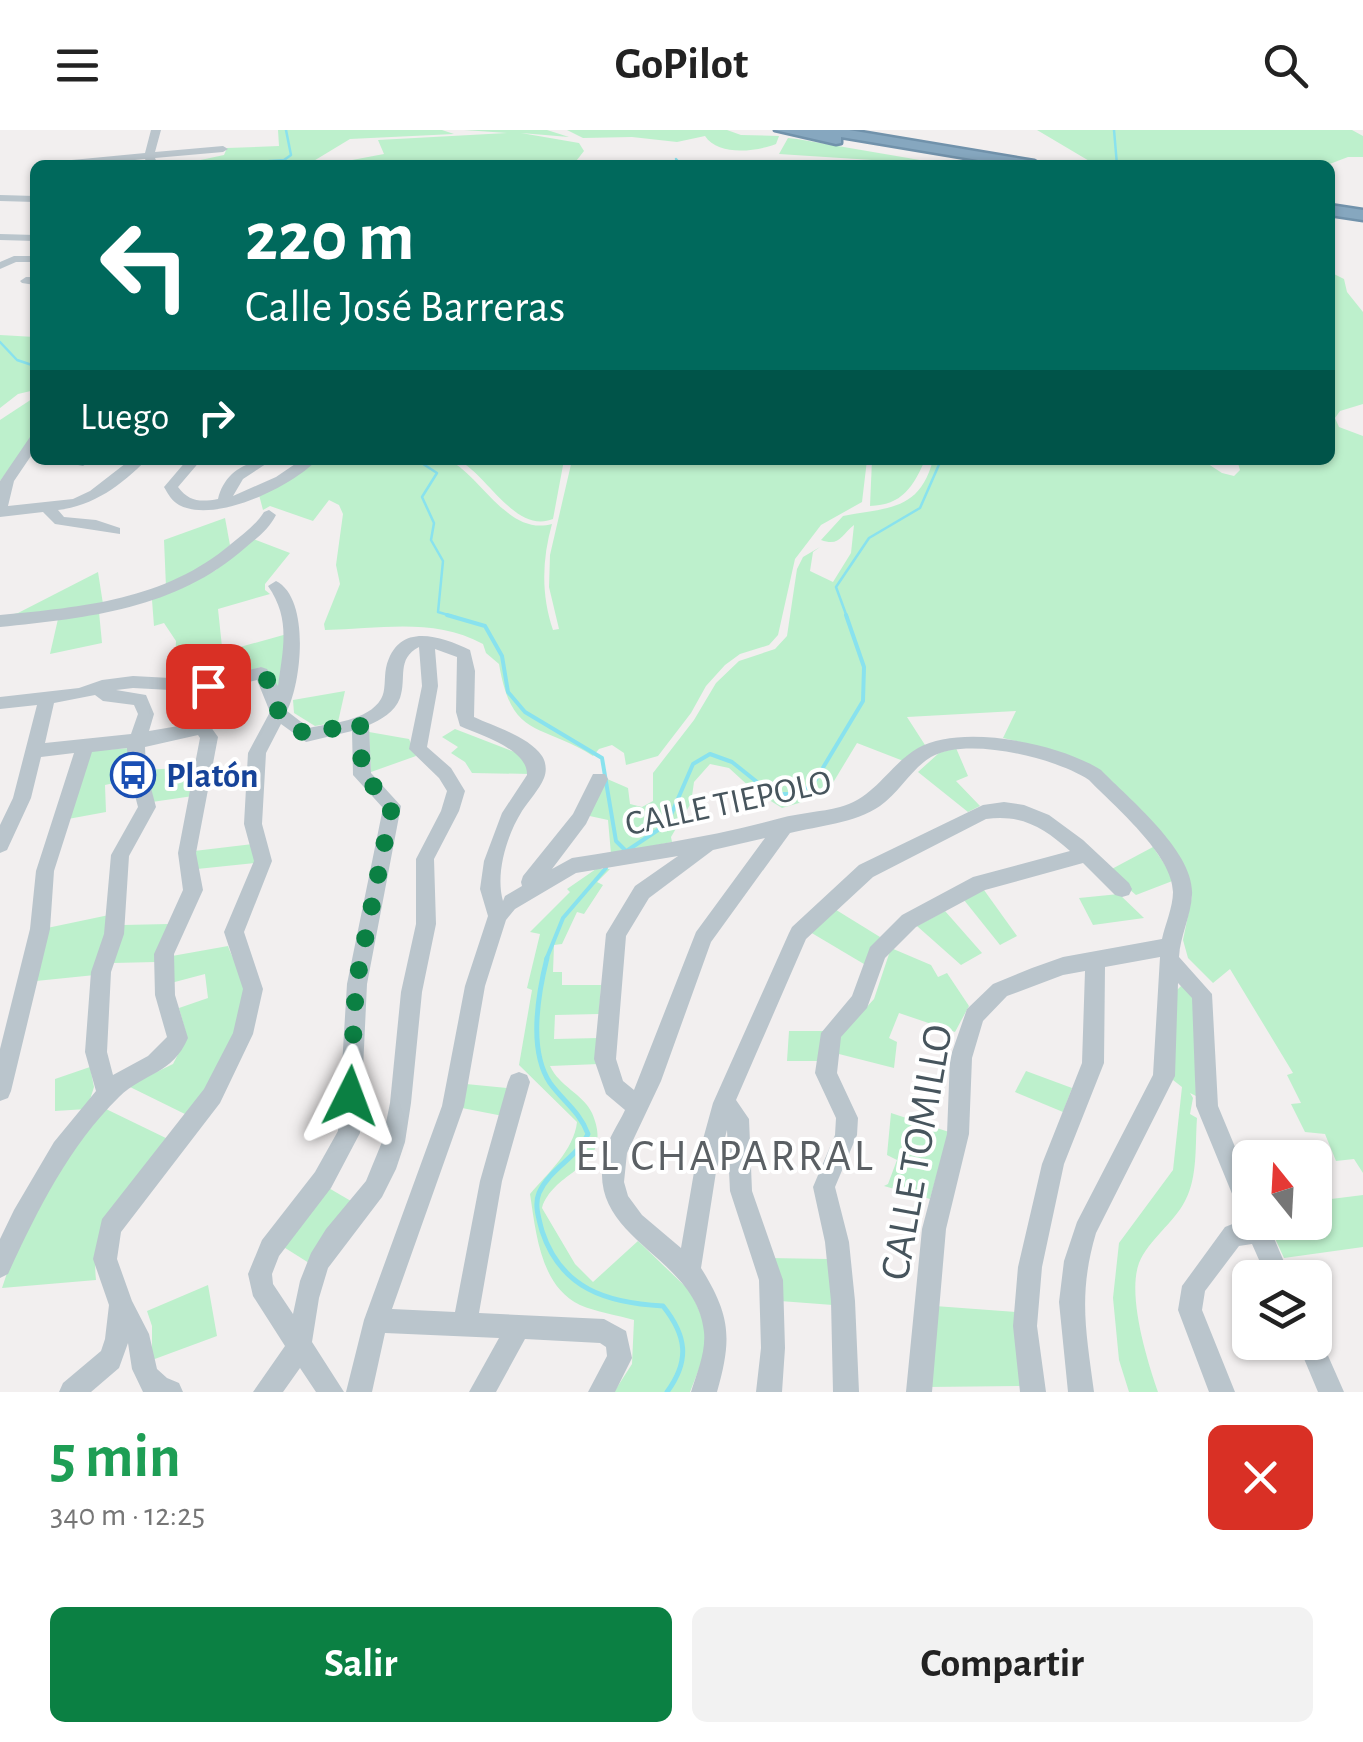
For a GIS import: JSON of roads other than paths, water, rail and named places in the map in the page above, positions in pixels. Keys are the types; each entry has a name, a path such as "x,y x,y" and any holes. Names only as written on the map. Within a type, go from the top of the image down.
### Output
{"highway":[{"path":"782,130 958,160"},
{"path":"823,130 1003,160"},
{"path":"843,130 873,139"},
{"path":"1335,211 1363,216"},
{"path":"1335,220 1363,224"}],"street":[{"path":"156,130 152,160 224,149"},
{"path":"0,198 30,199"},
{"path":"0,238 30,238"},
{"path":"0,266 14,259 30,259"},
{"path":"30,448 8,481 0,510 76,503 132,465"},
{"path":"190,465 171,487 178,501 201,508 226,503 302,465"},
{"path":"226,503 226,487 231,480 256,465"},
{"path":"48,508 60,521 96,524 115,532"},
{"path":"0,620 70,614 164,591 204,572 265,523 269,515"},
{"path":"170,1392 158,1389 144,1375 139,1338 121,1306 105,1259 110,1227 124,1204 212,1096 243,1034 253,989 234,932 262,862 254,824 257,752 285,699 292,623 288,602 276,586"},
{"path":"81,694 102,686 134,682 208,686 261,672 279,713 306,735 360,722 382,710 392,697 391,670 396,652 408,644 427,644 464,654 469,668 462,706 466,721 520,747 535,760 536,776 512,813 493,862 490,889 505,909"},
{"path":"266,1392 288,1370 300,1347 320,1258 375,1187 388,1163 410,1001 427,913 426,857 452,813 456,791 445,773 418,749 430,686 427,644"},
{"path":"0,703 81,694 140,698 146,714 138,740 137,770 147,807 120,855 114,934 100,972 96,1052 108,1094"},
{"path":"0,845 22,798 47,698"},
{"path":"332,1392 261,1288 260,1274 270,1248 323,1180 348,1133 356,984 392,806 362,774 360,722"},
{"path":"0,1266 29,1200 108,1094 122,1080 162,1062 178,1038 165,995 164,954 193,890 187,852 208,737 202,728 138,740 33,751"},
{"name":"CALLE TIEPOLO","path":"505,909 572,866 711,843 849,812 873,801 924,754 952,743 1002,744 1081,766 1095,774 1177,867 1183,892 1169,953 1164,1076 1085,1230 1076,1260 1072,1302 1082,1392"},
{"path":"0,1091 40,929 45,871 85,745"},
{"path":"359,1392 376,1320 453,1106 475,986 505,909 548,863 580,819 600,779"},
{"path":"690,1270 705,1172 724,1103 799,933 866,871 983,812 1020,809 1047,821 1122,889"},
{"path":"704,1392 716,1356 716,1330 703,1292 690,1270 634,1224 618,1202 612,1182 616,1152 650,1082 703,938 786,824"},
{"path":"636,1106 614,1087 605,1059 616,934 642,892 711,843"},
{"path":"846,1392 844,1301 824,1187 846,1135 847,1118 826,1073 831,1033 860,1001 878,954 909,921 980,883 1084,855"},
{"path":"1169,953 1202,994 1207,1106 1232,1167"},
{"name":"CALLE TOMILLO","path":"919,1392 934,1229 958,1134 961,1058 967,1032 986,1002 1000,990 1063,966 1169,953"},
{"path":"1033,1392 1025,1326 1030,1267 1052,1164 1093,1062 1095,960"},
{"path":"465,1326 491,1181 519,1082"},
{"path":"724,1103 738,1119 741,1191 771,1280 773,1348 769,1392"},
{"path":"1222,1392 1190,1310 1194,1286 1232,1235"},
{"path":"72,1392 110,1359 121,1306"},
{"path":"376,1320 610,1334 621,1349 620,1358 601,1392"},
{"path":"482,1392 518,1328"},
{"path":"1317,1360 1331,1392"}],"waterway":[{"path":"284,160 291,155 286,130"},
{"path":"1114,130 1117,160"},
{"path":"0,342 17,360 30,364"},
{"path":"425,465 437,473 422,497 434,523 431,540 443,561 438,612 455,617"},
{"path":"847,617 836,587 869,538 920,508 939,465"},
{"path":"447,615 485,626 502,656 508,692 525,712 602,758 616,841 625,850"},
{"path":"628,850 667,824 693,764 710,754 732,762 772,794 789,794 812,786 863,701 864,667 846,615"},
{"path":"546,960 563,918 606,868"},
{"path":"547,958 538,1005 539,1055 550,1083 588,1134 539,1193 537,1207 542,1231 561,1267 589,1289 623,1301 663,1306 677,1328 683,1349 679,1370 667,1392"}],"place":[{"name":"Platón","path":"133,775"}],"district":[{"name":"EL CHAPARRAL","path":"725,1154"}]}
